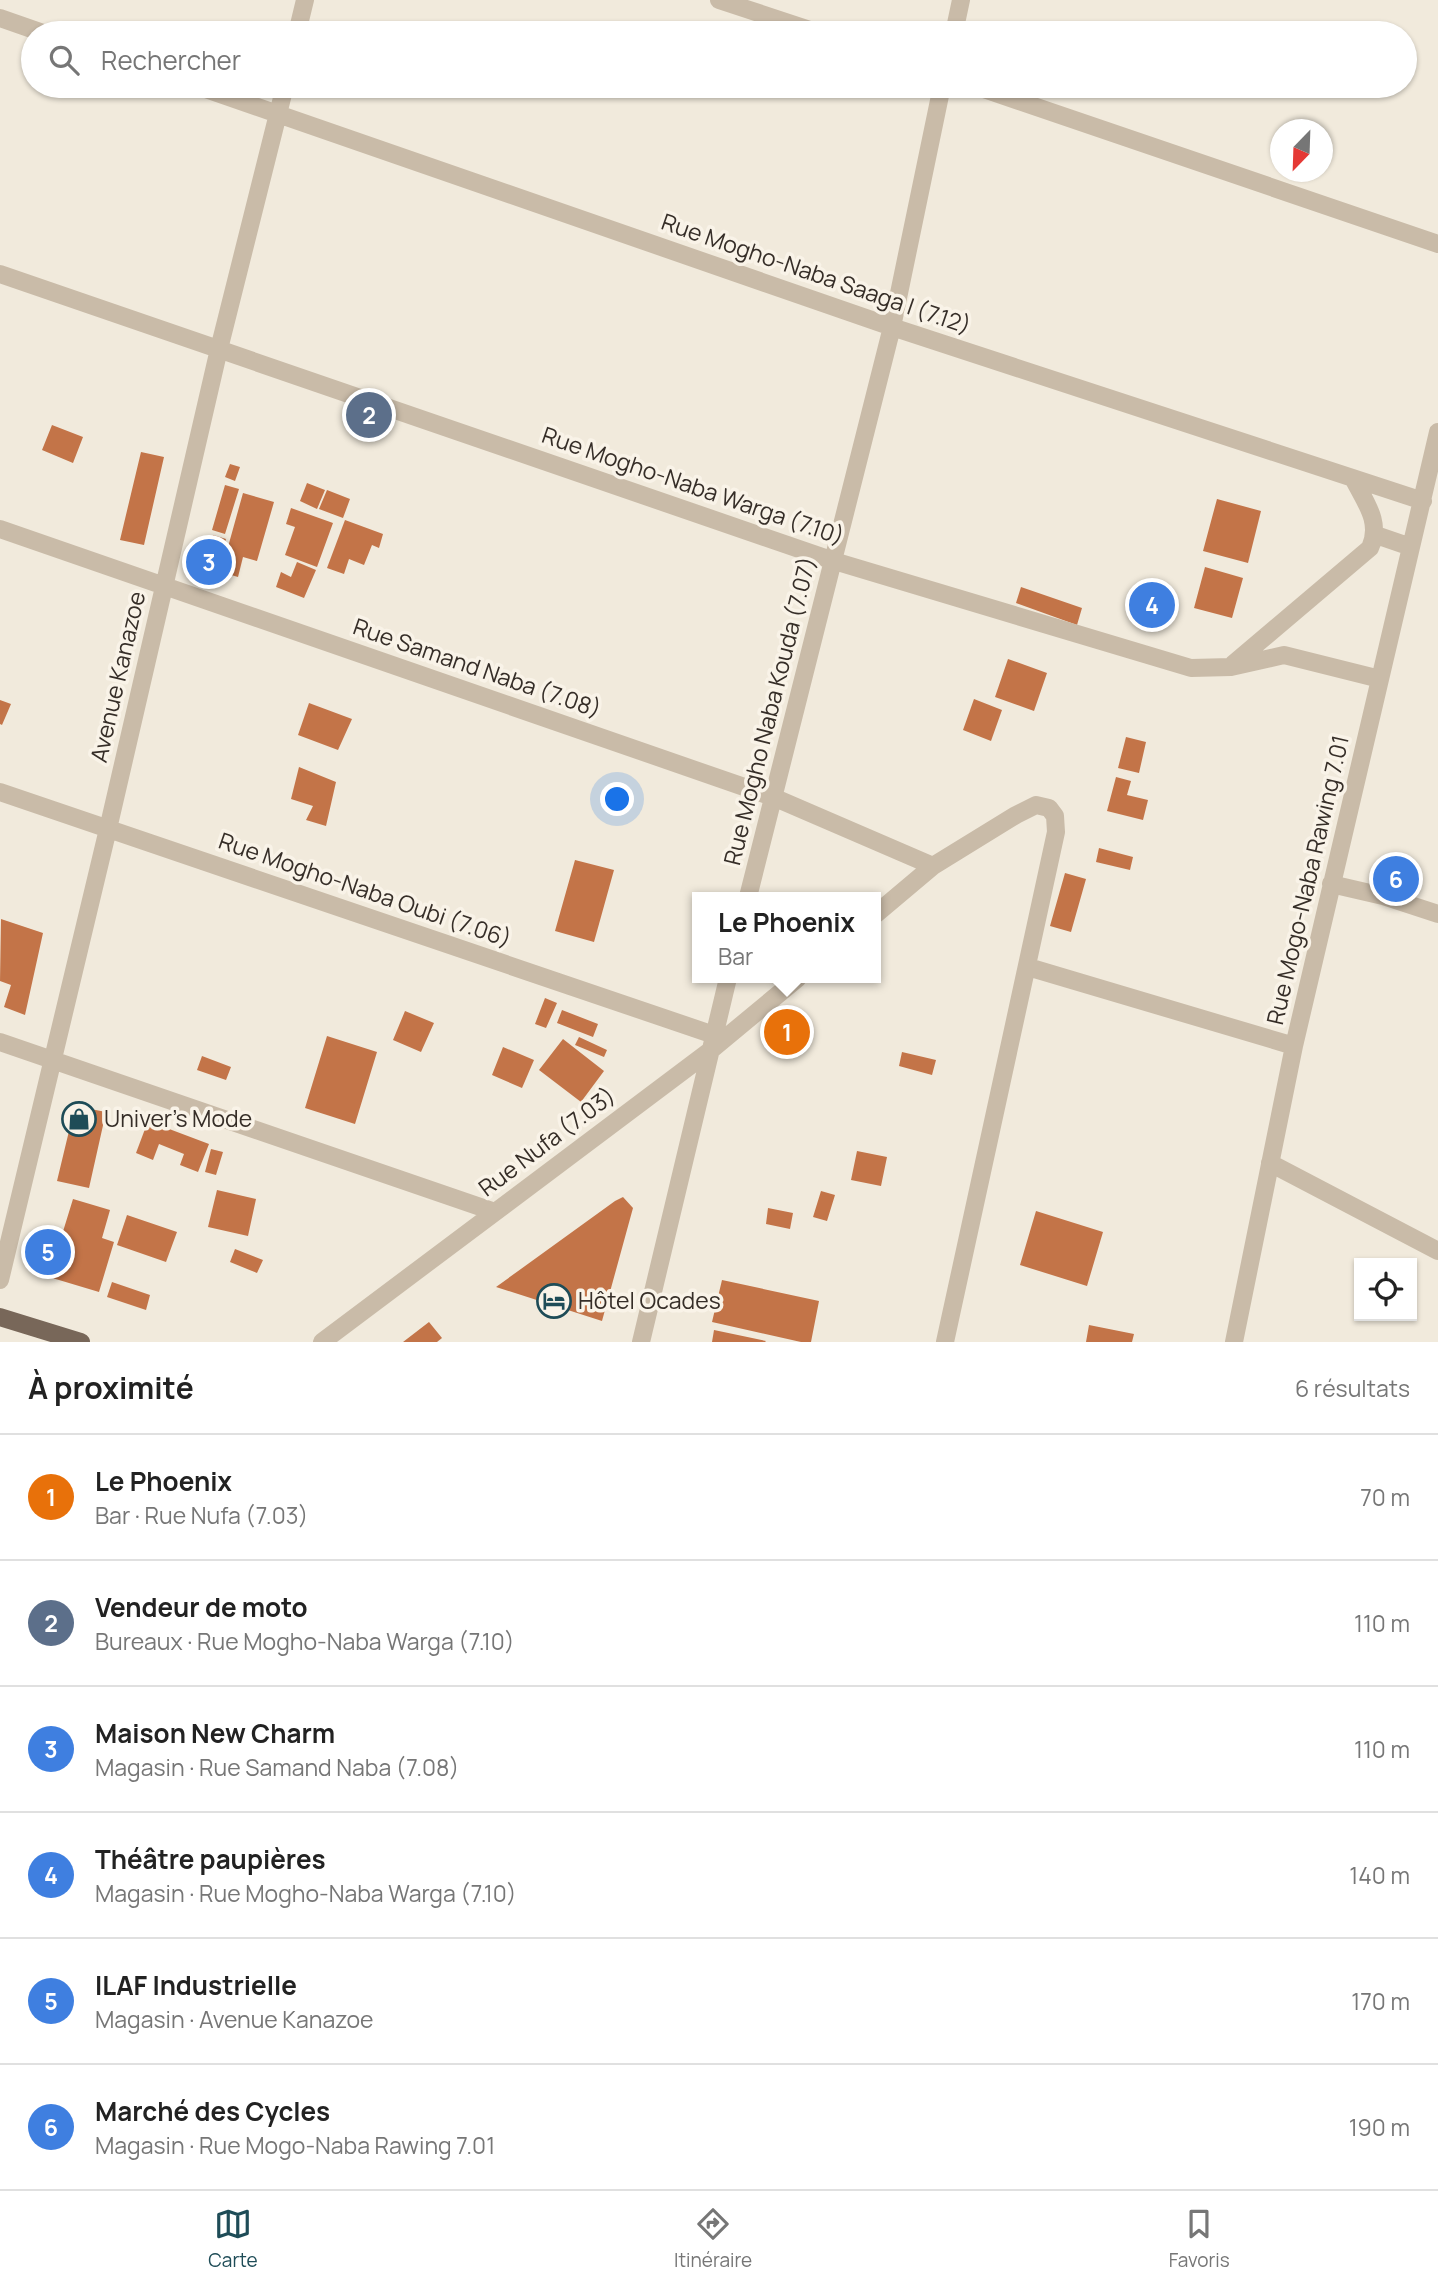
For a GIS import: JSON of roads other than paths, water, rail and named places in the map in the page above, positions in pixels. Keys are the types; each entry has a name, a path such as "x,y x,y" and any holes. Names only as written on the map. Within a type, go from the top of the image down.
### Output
{"main road":[{"path":"0,1317 81,1342"}],"street":[{"path":"300,21 305,0"},
{"path":"719,0 783,21"},
{"path":"957,21 961,0"},
{"path":"0,18 21,25"},
{"name":"Rue Mogho-Naba Saaga I (7.12)","path":"232,98 891,327 1423,501"},
{"name":"Avenue Kanazoe","path":"0,1280 219,349 282,98"},
{"name":"Rue Mogho Naba Kouda (7.07)","path":"749,892 891,327 939,98"},
{"path":"1010,98 1438,244"},
{"name":"Rue Mogho-Naba Warga (7.10)","path":"0,274 834,561 1191,668 1231,667 1284,655 1380,679"},
{"name":"Rue Mogo-Naba Rawing 7.01","path":"1234,1342 1294,1046 1411,547 1423,501 1433,476 1438,432"},
{"path":"1231,667 1370,548 1376,535 1375,523 1353,478"},
{"name":"Rue Samand Naba (7.08)","path":"0,529 773,797 933,866"},
{"path":"1376,535 1411,547"},
{"name":"Rue Mogho-Naba Oubi (7.06)","path":"0,792 713,1042"},
{"path":"881,910 933,866 1016,815 1036,805 1049,808 1055,816 1056,832 1028,967 945,1342"},
{"path":"1331,884 1438,914"},
{"path":"1028,967 1294,1046"},
{"path":"641,1342 727,983"},
{"name":"Rue Nufa (7.03)","path":"322,1342 791,983"},
{"path":"0,1042 495,1212"},
{"path":"1270,1163 1438,1251"}],"place":[{"name":"Vendeur de moto","path":"369,415"},
{"name":"Maison New Charm","path":"209,562"},
{"name":"Théâtre paupières","path":"1152,605"},
{"name":"Marché des Cycles","path":"1396,879"},
{"name":"Le Phoenix","path":"787,1032"},
{"name":"Univer's Mode","path":"79,1119"},
{"name":"ILAF Industrielle","path":"48,1252"},
{"name":"Hôtel Ocades","path":"554,1301"}]}
